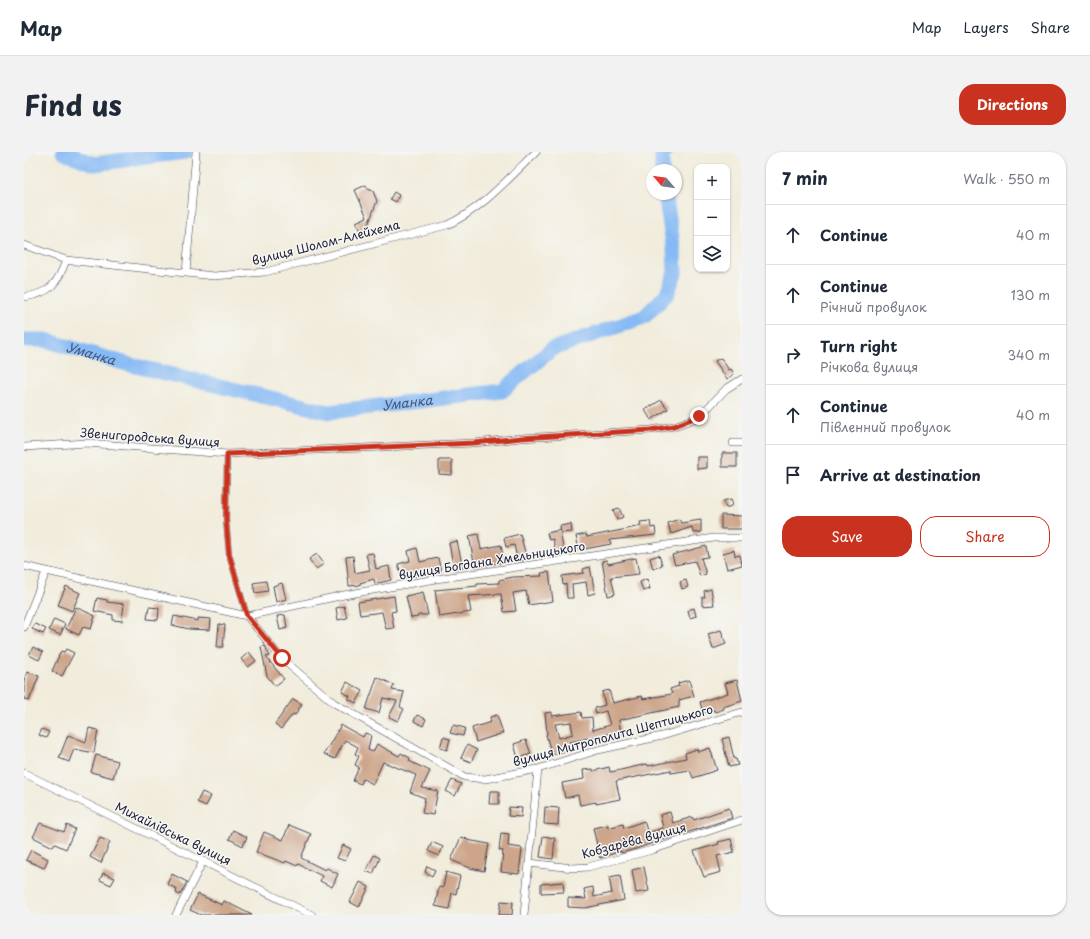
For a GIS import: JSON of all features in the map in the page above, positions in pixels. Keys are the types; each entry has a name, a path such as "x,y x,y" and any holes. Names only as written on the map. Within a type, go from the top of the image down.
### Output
{"street":[{"path":"186,273 196,152"},
{"name":"вулиця Шолом-Алейхема","path":"24,245 66,260 214,276 265,272 447,225 465,216 536,152"},
{"path":"24,297 39,295 54,284 62,272 66,260"},
{"name":"Звенигородська вулиця","path":"24,447 87,443 227,454 474,443 521,438 651,430 674,426 699,416 726,389 742,379"},
{"path":"733,443 742,443"},
{"path":"24,566 247,616 229,554 226,520 227,454"},
{"name":"вулиця Богдана Хмельницького","path":"247,616 344,595 436,579 714,538 742,538"},
{"path":"24,627 46,572"},
{"name":"вулиця Митрополита Шептицького","path":"247,616 282,658 334,703 465,777 486,779 538,769 598,750 662,736 742,712"},
{"path":"524,915 538,769"},
{"name":"Михайлівська вулиця","path":"24,773 312,915"},
{"name":"Кобзарèва вулиця","path":"529,863 566,868 588,867 652,850 742,820"},
{"path":"176,915 203,861"}],"building":[{"path":"366,185 368,189 373,191 377,201 367,228 368,231 361,234 356,222 367,217 355,190"},
{"path":"394,192 399,195 396,202 390,199"},
{"path":"721,358 729,370 731,369 734,374 727,379 715,361"},
{"path":"661,400 668,409 651,420 645,410"},
{"path":"722,453 737,453 737,467 722,467"},
{"path":"697,457 707,457 707,468 697,469"},
{"path":"439,460 452,460 452,475 439,474"},
{"path":"731,499 733,505 726,508 723,501"},
{"path":"619,508 623,517 617,520 613,510"},
{"path":"721,515 742,516 742,529 721,529"},
{"path":"679,519 681,523 701,520 701,532 693,533 692,527 671,534 668,523"},
{"path":"650,521 651,528 655,527 656,535 610,540 611,544 579,550 576,536 586,534 587,537 617,531 641,526 640,522"},
{"path":"571,524 572,532 561,533 560,526"},
{"path":"560,530 564,554 556,555 553,539 549,540 547,533"},
{"path":"478,534 481,549 501,545 504,562 475,567 469,536"},
{"path":"520,534 527,559 518,562 514,545 506,547 504,538"},
{"path":"457,541 463,568 454,570 449,543"},
{"path":"706,546 708,557 701,558 706,574 700,576 695,561 675,565 672,555"},
{"path":"417,548 420,562 438,558 441,571 405,578 402,577 398,564 410,561 408,551"},
{"path":"734,550 735,556 740,555 742,565 727,569 723,553"},
{"path":"373,553 376,569 389,566 391,580 375,584 374,579 360,583 360,585 349,586 346,557 353,556 355,573 370,570 366,554"},
{"path":"317,554 324,564 316,569 309,559"},
{"path":"659,555 662,565 653,569 650,558"},
{"path":"636,558 639,574 611,577 615,594 608,596 602,561 607,560 608,564"},
{"path":"590,567 595,593 588,595 586,582 572,584 573,598 567,598 566,584 563,585 562,576 584,573 583,569"},
{"path":"549,572 553,601 529,605 526,591 513,593 516,611 504,612 501,594 468,596 471,612 439,617 435,590 477,586 477,584 499,583 499,580 513,577 542,576 541,573"},
{"path":"647,579 650,589 643,591 640,582"},
{"path":"686,580 688,587 682,589 680,582"},
{"path":"266,581 268,591 255,593 253,583"},
{"path":"282,583 286,599 276,602 273,586"},
{"path":"66,586 80,593 72,611 58,605"},
{"path":"711,589 714,605 702,606 702,597 705,597 704,591"},
{"path":"423,592 428,615 418,615 418,617 411,618 406,596"},
{"path":"394,596 396,611 391,612 394,628 386,629 382,612 360,615 358,602"},
{"path":"97,598 107,600 107,602 124,604 122,621 113,620 113,615 94,611"},
{"path":"344,606 347,618 338,620 336,608"},
{"path":"76,607 95,616 91,629 83,627 79,635 66,629"},
{"path":"149,607 159,608 158,620 147,619"},
{"path":"694,608 696,616 690,618 688,610"},
{"path":"285,615 287,628 280,630 277,616"},
{"path":"174,616 198,621 198,618 211,619 210,630 189,629 172,625"},
{"path":"54,619 65,624 60,635 49,630"},
{"path":"35,624 46,629 43,634 32,629"},
{"path":"219,624 225,625 223,647 217,647"},
{"path":"721,630 726,644 713,649 708,634"},
{"path":"265,646 270,656 266,657 284,679 275,686 267,676 261,647"},
{"path":"33,647 43,652 39,660 29,655"},
{"path":"66,649 74,653 62,676 52,671 61,651 64,652"},
{"path":"249,652 256,661 248,667 241,659"},
{"path":"27,672 39,676 29,701 24,699 24,680"},
{"path":"377,677 394,685 392,690 404,692 400,707 404,709 398,721 389,717 397,701 383,698 379,713 366,709"},
{"path":"689,680 694,696 679,700 679,707 619,720 621,735 612,737 612,733 569,742 571,749 552,755 546,735 545,713 552,712 552,716 581,712 582,718 592,717 593,730 610,725 606,711 596,714 595,711 595,708 605,705 602,692 609,690 613,703 642,696 643,699 672,694 670,689 679,686 678,683","holes":["571,722 573,734 559,738 555,724"]},
{"path":"737,680 742,701 723,707 724,709 715,712 714,710 703,713 700,702 728,693 725,683"},
{"path":"347,682 363,691 356,703 348,699 350,696 342,692"},
{"path":"293,699 302,704 295,715 293,714 281,729 275,724"},
{"path":"417,715 426,719 423,726 414,721"},
{"path":"497,715 503,733 476,742 472,728 491,722 490,717"},
{"path":"341,725 363,737 365,733 371,735 368,750 373,752 377,744 399,756 401,753 410,758 409,761 430,771 422,788 438,791 433,815 422,813 425,798 410,792 416,775 383,762 373,784 363,779 361,784 353,781 359,767 355,765 359,756 355,754 358,747 345,740 335,759 324,754"},
{"path":"453,725 465,728 463,736 450,733"},
{"path":"89,728 98,730 94,753 74,749 69,762 59,758 68,735 86,742"},
{"path":"42,729 49,732 46,738 39,735"},
{"path":"443,737 450,739 447,750 440,748"},
{"path":"729,737 734,759 736,759 738,765 729,767 722,739"},
{"path":"526,740 531,754 518,758 514,744"},
{"path":"467,745 477,750 471,762 461,758"},
{"path":"710,748 717,770 693,778 690,770 671,773 671,770 616,781 620,799 596,804 596,802 580,805 578,795 565,798 562,783 584,779 583,770 593,769 593,771 609,767 610,772 647,764 648,766 686,758 685,753 697,749 698,752"},
{"path":"96,755 118,761 113,778 91,772"},
{"path":"452,780 461,784 455,796 446,791"},
{"path":"490,791 499,791 499,804 489,804"},
{"path":"202,792 211,796 206,806 197,802"},
{"path":"509,807 522,808 521,817 508,816"},
{"path":"545,807 559,808 558,825 544,824"},
{"path":"729,808 732,818 639,848 621,853 621,851 600,858 593,828 608,825 608,828 623,824 624,828 644,821 648,833 663,828 660,815 670,812 673,823 692,817 694,820"},
{"path":"40,823 64,832 67,825 75,829 66,849 55,844 53,847 33,837"},
{"path":"289,825 311,834 301,858 325,870 327,868 338,874 332,887 320,881 322,876 298,864 297,866 286,861 285,863 256,852 264,832 283,840"},
{"path":"233,830 247,837 243,846 229,839"},
{"path":"501,833 509,834 508,846 522,848 519,874 501,872 503,851 499,850"},
{"path":"543,836 555,838 553,859 540,857"},
{"path":"461,837 467,840 489,844 484,871 470,868 451,860"},
{"path":"100,838 110,842 101,863 90,857"},
{"path":"731,839 734,852 717,856 721,872 704,877 694,851"},
{"path":"432,842 443,847 439,856 428,851"},
{"path":"343,845 351,849 345,861 337,858"},
{"path":"31,850 48,859 44,868 26,860"},
{"path":"374,855 380,858 373,874 366,871"},
{"path":"427,866 435,870 432,876 425,872"},
{"path":"644,867 649,891 636,893 632,870"},
{"path":"446,872 460,876 456,894 452,893 449,909 435,906 439,887 443,888"},
{"path":"103,873 115,878 111,885 100,880"},
{"path":"172,874 187,882 180,895 176,893 177,889 167,884"},
{"path":"620,875 624,900 585,908 568,907 568,898 586,899 584,889 593,887 594,897 612,893 609,877"},
{"path":"360,882 369,887 359,907 350,902"},
{"path":"563,882 564,892 541,893 541,884"},
{"path":"198,894 222,905 224,901 252,915 201,915 190,910"},
{"path":"501,901 513,902 512,915 499,915"}],"waterway":[{"name":"Уманка","path":"63,152 94,164 185,152"},
{"name":"Уманка","path":"662,164 662,156 665,152"},
{"name":"Уманка","path":"24,340 45,340 127,364 329,412 502,391 552,349 644,317 667,294 675,273 674,250 666,200"}],"route":[{"path":"282,658 247,616 238,590 229,554 226,520 227,454 474,443 521,438 651,430 674,426 699,416"}]}
